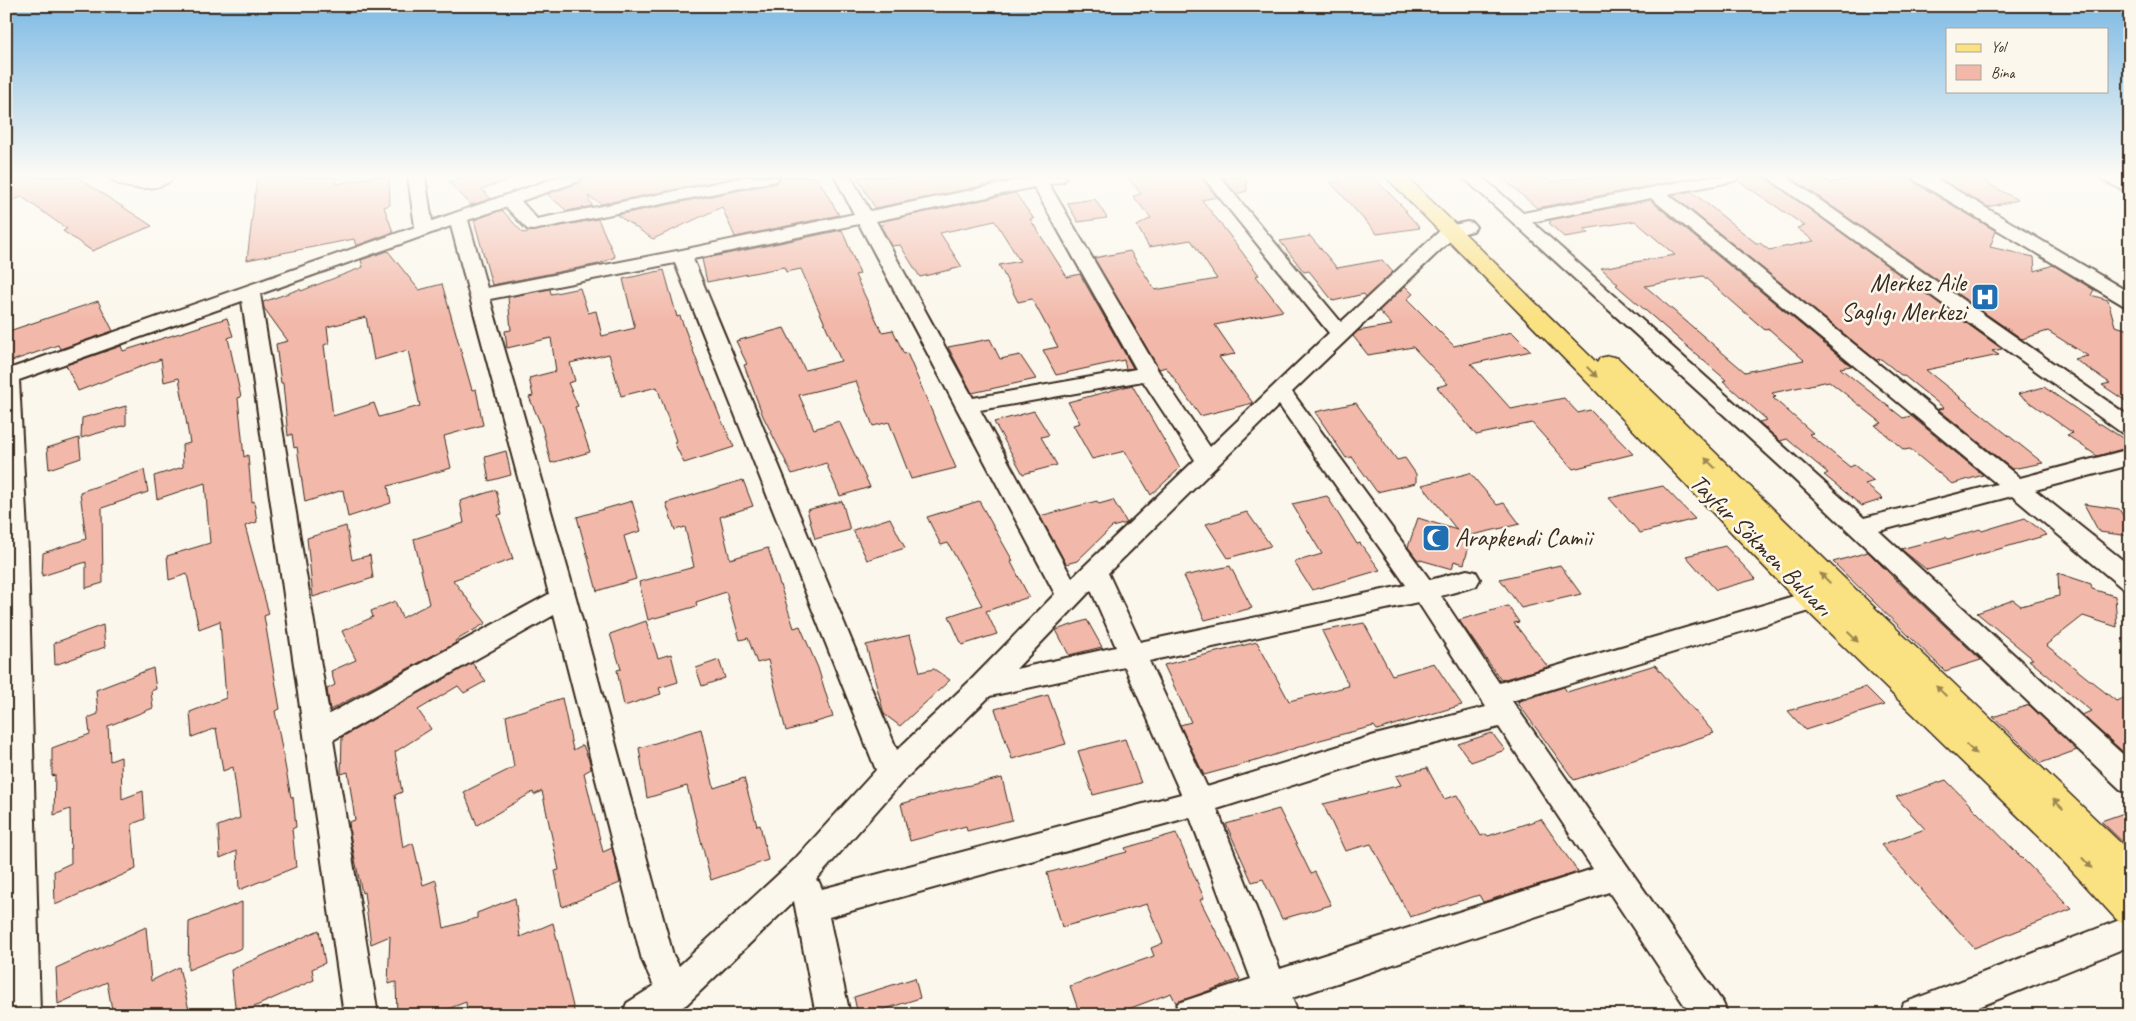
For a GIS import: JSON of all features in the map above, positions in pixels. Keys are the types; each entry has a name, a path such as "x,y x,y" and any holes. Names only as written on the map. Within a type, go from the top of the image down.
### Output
{"main road":[{"name":"Tayfur Sökmen Bulvarı","path":"1454,225 1636,389 1870,622 2130,876"},
{"name":"Tayfur Sökmen Bulvarı","path":"1455,225 1605,385 1814,600 2063,837 2130,908"}],"street":[{"path":"23,1015 7,377 434,225"},
{"path":"460,225 563,598 658,960 675,992"},
{"path":"480,294 682,256 832,225"},
{"path":"868,225 1069,596"},
{"path":"1072,225 1149,373 1208,462"},
{"path":"1249,225 1340,334"},
{"path":"1525,225 1644,330 2130,780"},
{"path":"1694,225 2130,580"},
{"path":"1843,225 2130,428"},
{"path":"2002,225 2130,301"},
{"path":"639,1015 675,992 805,870 892,773 982,687 1069,596 1096,572 1340,334 1459,229"},
{"path":"682,256 892,773"},
{"path":"250,290 361,1015"},
{"path":"966,406 1149,373"},
{"path":"1281,392 1424,591 1499,705 1711,1015"},
{"path":"1859,528 2130,457"},
{"path":"1096,572 1199,802 1277,1002"},
{"path":"982,687 1424,591 1466,579"},
{"path":"318,734 563,598"},
{"path":"811,907 1199,802 1375,747 1814,600"},
{"path":"805,870 834,1015"},
{"path":"1190,1015 1277,1002 1615,876"},
{"path":"1916,1015 2130,931"}],"building":[{"path":"61,225 152,226 92,251 63,231 67,229"},
{"path":"251,225 390,225 393,232 356,246 354,239 247,260"},
{"path":"475,225 515,225 523,233 568,225 601,225 615,257 599,264 492,285"},
{"path":"631,225 684,225 653,239"},
{"path":"730,225 793,225 735,237"},
{"path":"880,225 978,225 940,233 962,267 920,277 900,245 892,246"},
{"path":"997,225 1034,225 1067,277 1080,274 1133,368 1126,369 1124,360 1056,375 1043,350 1058,347 1032,299 1018,302 999,265 1020,261"},
{"path":"1221,225 1259,275 1256,276 1283,311 1215,325 1235,354 1219,357 1253,403 1200,416 1166,367 1159,369 1094,258 1130,251 1155,290 1217,279 1191,240 1149,247 1137,226"},
{"path":"1369,225 1417,225 1420,228 1377,234"},
{"path":"1551,225 1612,225 1584,229 1589,233 1564,237"},
{"path":"1639,225 1680,225 1851,366 1840,368 1903,418 1911,416 1983,475 1952,484 1910,449 1904,450 1875,425 1882,423 1829,381 1772,393 1776,397 1773,398 1813,433 1809,434 1850,467 1854,465 1874,481 1865,484 1883,499 1862,506 1824,475 1828,473 1787,439 1780,441 1759,422 1767,420 1723,381 1726,380 1616,285 1618,284 1601,268 1675,255","holes":["1703,276 1765,330 1769,329 1804,360 1745,372 1645,286"]},
{"path":"1709,225 1733,225 1756,243 1760,243 1769,250 1814,241 1797,228 1805,226 1803,225 1831,225 2002,349 1992,351 1999,355 1926,370 2043,463 2012,469 1938,409 1944,408 1881,359 1876,360"},
{"path":"1858,225 1985,225 1996,231 1990,247 2034,257 2035,271 2053,265 2094,290 2091,295 2108,300 2115,326 2130,330 2130,404 2102,385 2110,383 2074,359 2088,356 2048,331 2022,339"},
{"path":"842,230 860,274 855,275 882,332 893,330 904,354 907,353 956,468 911,479 889,422 873,426 856,381 799,395 814,429 839,421 870,487 840,496 826,463 792,474 763,416 744,365 747,364 736,341 784,328 805,370 841,361 801,269 786,272 784,267 707,282 702,259"},
{"path":"1310,236 1337,268 1382,260 1393,272 1366,297 1364,294 1333,301 1309,271 1304,272 1280,241"},
{"path":"388,251 419,290 442,284 472,390 476,389 483,425 444,436 451,468 388,486 391,503 348,517 343,490 305,502 297,447 294,448 292,434 288,436 283,383 281,383 276,344 288,341 264,308 263,302 300,289 301,291 363,267 361,260","holes":["366,317 374,360 408,350 420,406 379,417 374,403 333,416 324,345 329,343 327,327"]},
{"path":"664,270 677,317 680,316 703,377 734,447 684,463 674,442 676,441 657,387 621,396 609,354 570,363 575,381 568,383 578,406 575,407 590,452 551,463 542,427 529,397 533,396 529,378 556,371 551,338 507,348 505,331 511,330 508,297 550,289 551,294 580,288 588,313 596,311 602,336 635,328 623,279"},
{"path":"1405,286 1413,294 1407,299 1454,346 1512,332 1531,351 1471,364 1511,409 1564,398 1578,413 1590,410 1633,454 1573,469 1532,423 1476,435 1437,387 1448,384 1413,347 1368,355 1353,336 1358,331 1392,325 1379,311"},
{"path":"98,301 113,331 60,349 58,345 6,363 6,332"},
{"path":"227,318 233,336 228,338 241,397 238,398 244,457 248,455 252,502 254,501 257,522 245,526 269,614 264,616 280,709 275,711 291,797 293,797 296,827 292,829 296,867 239,890 237,851 220,858 218,826 240,818 233,767 223,771 216,728 192,737 190,712 226,698 220,621 199,629 187,574 169,580 167,556 210,543 205,483 157,499 154,476 183,467 182,445 190,443 179,378 164,382 161,359 78,391 66,365 121,346 123,351"},
{"path":"990,339 1000,359 1020,355 1036,379 972,393 948,347"},
{"path":"1132,385 1180,468 1151,495 1125,451 1092,459 1073,425 1080,423 1068,402"},
{"path":"2044,387 2098,424 2101,424 2130,443 2130,447 2097,456 2067,435 2073,433 2018,394"},
{"path":"1356,403 1397,460 1405,458 1416,474 1416,483 1377,492 1352,457 1346,458 1315,412"},
{"path":"126,406 126,425 81,438 82,418"},
{"path":"1034,411 1049,435 1041,437 1057,465 1023,474 994,422"},
{"path":"79,438 81,458 49,469 47,448"},
{"path":"506,451 511,475 489,481 485,457"},
{"path":"144,470 148,492 102,508 103,583 86,588 86,562 42,576 43,553 86,539 80,492"},
{"path":"1470,473 1497,505 1504,503 1520,524 1472,535 1464,564 1454,561 1452,569 1417,559 1408,547 1418,518 1457,530 1422,485"},
{"path":"743,480 753,506 720,517 730,559 768,548 794,628 800,626 818,668 833,717 786,731 768,660 757,663 748,638 740,640 726,592 696,602 697,606 648,620 639,582 694,567 685,527 675,530 666,503"},
{"path":"1663,486 1695,519 1640,533 1609,498"},
{"path":"496,490 502,514 498,515 513,559 453,580 486,623 455,641 456,643 330,710 327,689 335,685 331,671 356,660 342,631 373,617 371,611 395,601 402,618 429,604 414,539 464,523 460,501"},
{"path":"1327,496 1357,544 1360,543 1380,570 1312,590 1294,562 1322,554 1292,504"},
{"path":"1113,500 1127,523 1112,527 1077,561 1066,564 1040,516 1097,501 1099,504"},
{"path":"632,501 641,531 624,536 636,579 597,591 577,517"},
{"path":"842,501 850,530 815,539 807,510"},
{"path":"979,501 1013,561 1011,562 1029,597 986,611 997,634 962,645 949,616 982,605 948,543 941,545 927,517"},
{"path":"2084,504 2119,509 2130,527 2130,536 2099,532"},
{"path":"1247,512 1271,546 1228,558 1206,524"},
{"path":"890,518 905,548 867,560 853,530"},
{"path":"2025,518 2047,535 1927,570 1901,549 1946,537 1948,539 1980,529 1982,531"},
{"path":"346,526 352,560 370,555 373,578 313,597 307,538"},
{"path":"1725,546 1756,579 1716,590 1686,556"},
{"path":"1868,552 1981,660 1945,671 1833,562"},
{"path":"1560,565 1581,594 1521,608 1500,579"},
{"path":"1230,566 1252,608 1205,620 1184,576"},
{"path":"2058,573 2091,584 2092,589 2115,596 2117,627 2083,616 2046,645 2116,701 2130,696 2130,758 2082,715 2091,711 2029,660 2033,659 1977,613 2013,600 2021,606 2059,596"},
{"path":"1508,606 1519,622 1514,623 1548,667 1501,680 1459,620"},
{"path":"1087,620 1102,647 1069,655 1056,630"},
{"path":"646,621 658,658 671,654 678,682 659,688 661,694 624,706 617,670 621,669 610,634"},
{"path":"1364,623 1392,675 1434,663 1462,705 1377,730 1374,726 1320,740 1259,760 1204,775 1180,725 1191,722 1164,665 1257,642 1289,701 1349,686 1322,631"},
{"path":"103,625 105,647 55,665 54,643"},
{"path":"910,635 920,672 934,669 950,680 900,726 884,714 866,645"},
{"path":"719,660 725,678 702,686 696,668"},
{"path":"472,663 486,681 464,693 458,686 418,710 431,729 395,752 402,792 395,795 403,848 413,843 423,885 436,880 444,928 477,918 477,913 515,898 520,937 553,923 575,1015 467,1015 466,1002 432,1015 397,1015 396,982 388,984 390,936 371,944 364,892 362,893 351,840 349,822 355,820 348,772 341,774 342,737"},
{"path":"1655,665 1714,733 1574,780 1517,702 1564,687 1567,692"},
{"path":"153,668 156,689 151,691 153,708 108,726 110,761 121,757 122,799 143,791 145,819 132,824 136,869 55,905 54,871 71,863 70,809 54,815 55,775 52,776 52,748 90,734 88,718 98,714 96,690"},
{"path":"1866,687 1884,705 1805,730 1788,711"},
{"path":"1048,695 1066,744 1012,759 995,709"},
{"path":"562,698 573,750 583,745 590,763 591,769 584,773 603,852 612,848 620,883 562,907 555,871 559,870 542,791 534,795 533,792 477,825 464,792 514,767 506,716"},
{"path":"2029,705 2077,750 2041,763 1993,717"},
{"path":"701,729 714,788 744,778 757,826 760,825 768,860 711,880 687,786 647,798 639,748"},
{"path":"1492,733 1505,750 1471,762 1458,744"},
{"path":"1125,739 1141,783 1093,795 1078,751"},
{"path":"1427,768 1444,799 1457,795 1481,836 1486,834 1488,836 1541,819 1578,872 1483,902 1479,895 1410,917 1371,844 1345,851 1323,804 1401,785 1396,776"},
{"path":"1002,778 1012,820 967,831 966,826 910,841 901,804 957,788"},
{"path":"1946,780 2072,909 1974,948 1881,845 1925,829 1896,797"},
{"path":"1279,809 1311,874 1315,872 1331,905 1282,919 1263,879 1252,882 1226,824"},
{"path":"2130,811 2130,849 2101,821"},
{"path":"1176,833 1204,898 1200,900 1240,979 1176,1003 1171,993 1112,1015 1080,1015 1070,986 1154,956 1151,948 1163,943 1147,904 1062,927 1047,873 1127,852 1125,848"},
{"path":"242,902 242,948 188,970 189,922"},
{"path":"146,927 151,981 179,967 189,1010 181,1015 113,1015 107,982 58,1004 56,968"},
{"path":"319,930 325,963 312,969 314,980 236,1015 231,970"},
{"path":"915,978 920,998 866,1015 858,1015 854,997"}],"place":[{"name":"Merkez Aile Saglıgı Merkezi","path":"1985,297"},
{"name":"Arapkendi Camii","path":"1436,538"}]}
